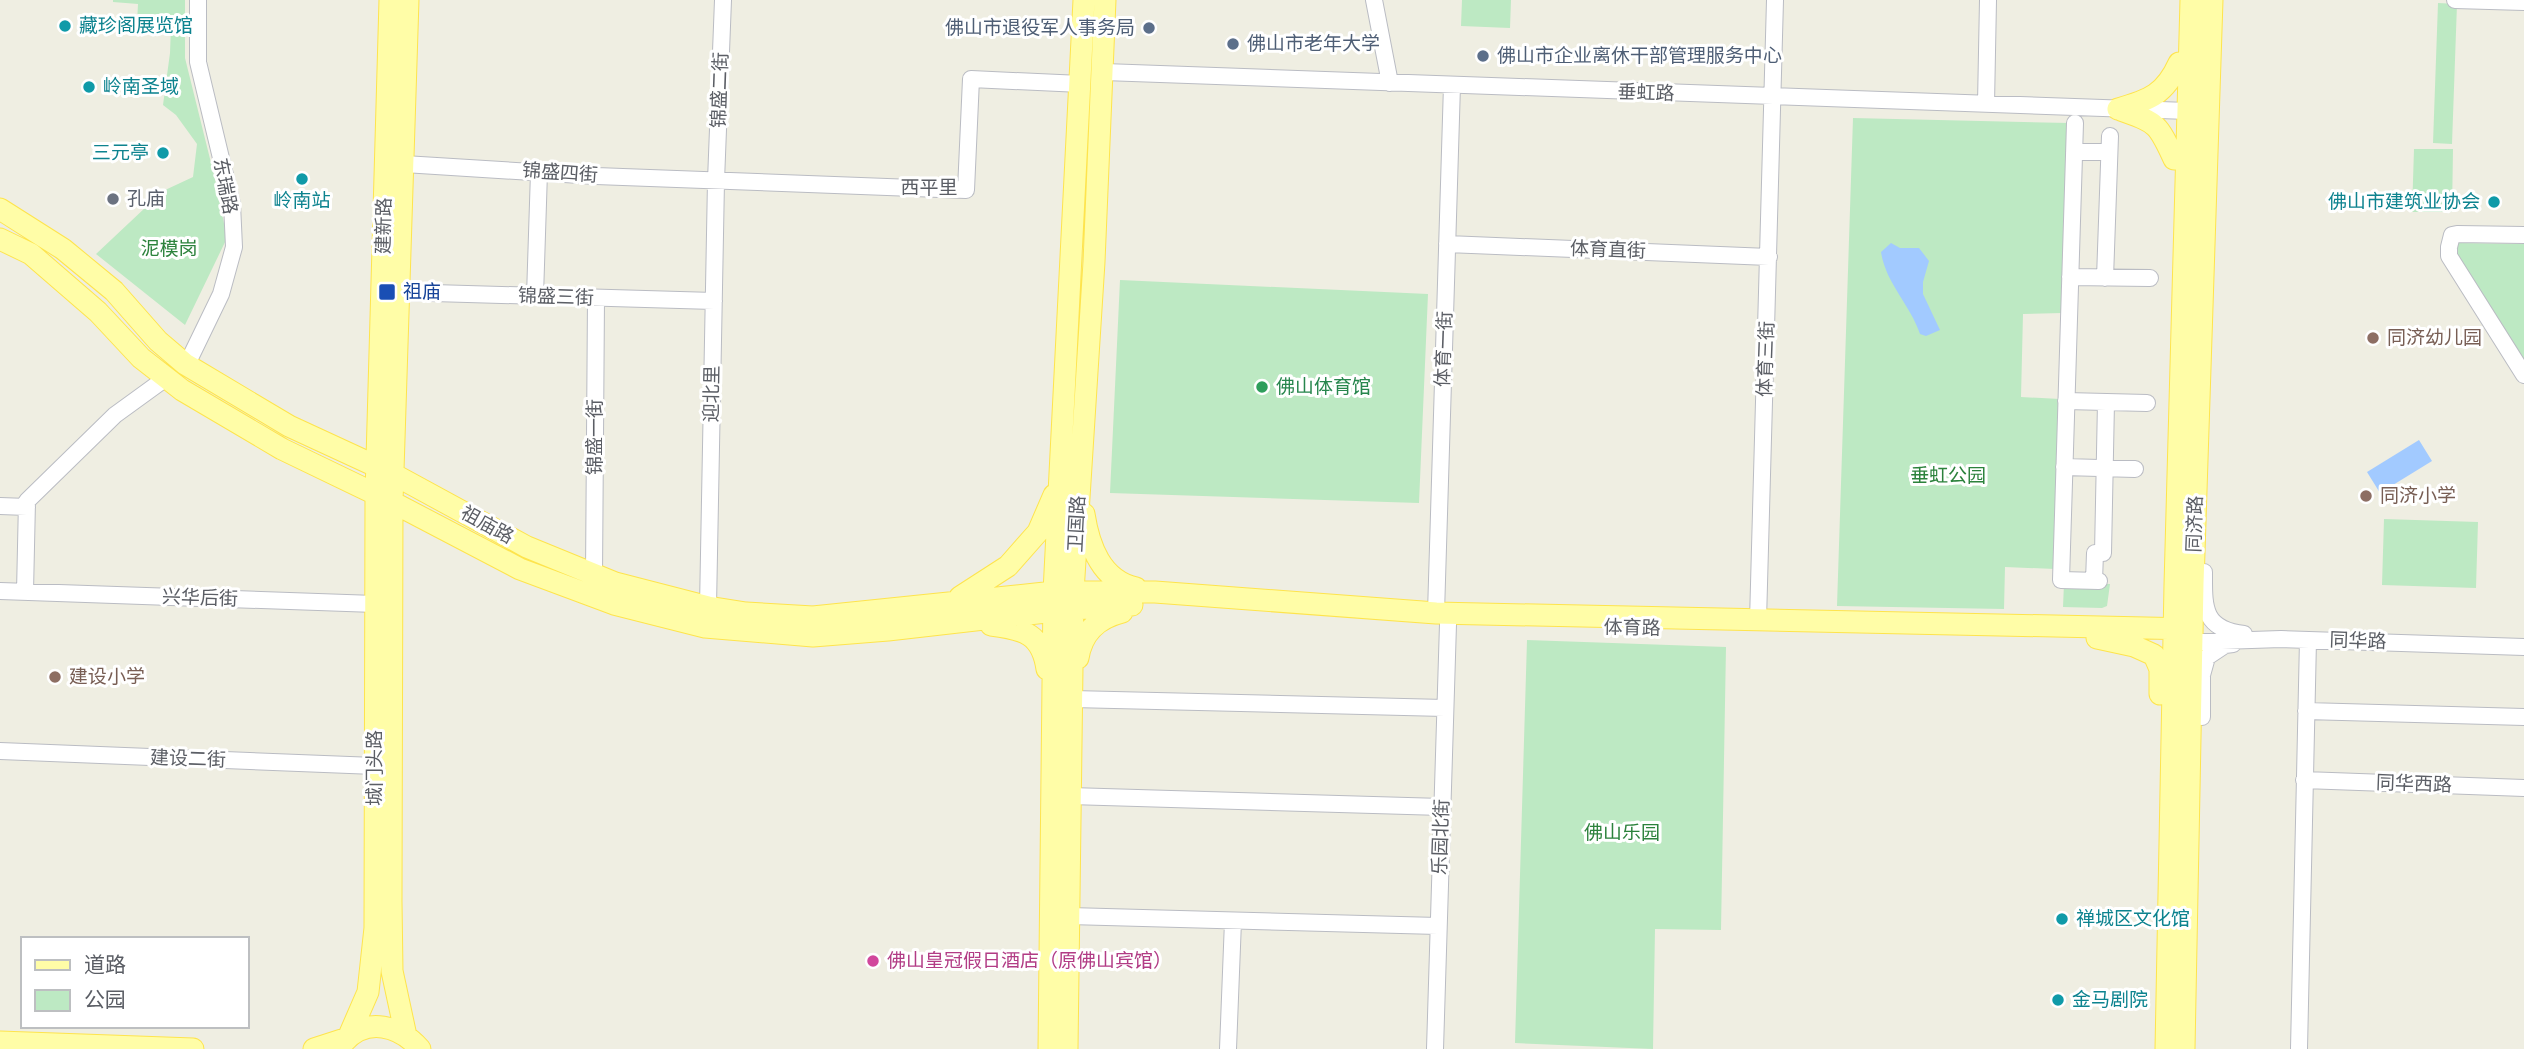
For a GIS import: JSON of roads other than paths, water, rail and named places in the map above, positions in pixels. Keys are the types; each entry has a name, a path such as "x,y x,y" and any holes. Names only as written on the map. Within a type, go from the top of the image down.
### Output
{"main road":[{"name":"建新路","path":"384,498 390,0"},
{"name":"建新路","path":"385,470 399,292 408,0"},
{"path":"1067,1049 1070,796 1063,601 1084,0"},
{"name":"卫国路","path":"1069,484 1104,72 1105,0"},
{"path":"2118,109 2155,97 2172,79 2184,72 2181,0"},
{"name":"同济路","path":"2183,635 2170,576 2188,111 2184,72 2191,0"},
{"name":"同济路","path":"2185,1049 2183,635 2212,0"},
{"path":"2097,633 2154,614 2161,604 2170,576 2174,159 2165,137 2154,122 2118,109"},
{"path":"2174,159 2187,140"},
{"name":"祖庙路","path":"0,209 63,249 104,282 158,341 184,364 289,426 385,470 527,547 594,576 708,607 746,613 813,617 945,604 1063,601"},
{"name":"祖庙路","path":"0,239 31,254 98,312 141,358 182,390 282,449 384,498 520,569 614,604 684,623 749,632 813,636 965,622 1063,601"},
{"path":"1069,484 1085,521 1096,558 1112,577 1158,596"},
{"path":"945,604 971,592 1008,566 1038,532 1069,484"},
{"name":"城门头路","path":"343,1043 368,992 374,940 375,604 384,498"},
{"name":"城门头路","path":"384,498 392,971 413,1042"},
{"path":"1049,1049 1065,697 1086,633 1097,622 1110,615 1158,596"},
{"name":"体育路","path":"1063,601 1158,596 1442,619 2183,635"},
{"name":"体育路","path":"1442,619 1758,621 2097,633"},
{"path":"965,622 1011,628 1032,637 1044,652 1065,697"},
{"path":"2097,633 2154,656 2160,669 2155,971 2167,994"},
{"path":"2161,716 2182,690 2202,717 2195,1042 2185,1049"},
{"name":"同济路","path":"2166,1049 2182,690"},
{"path":"313,1049 343,1043 362,1029 376,1026 391,1027 413,1042"},
{"path":"0,1042 193,1049"}],"street":[{"name":"东瑞路","path":"184,364 191,356 221,294 233,247 232,204 198,62 198,0"},
{"name":"锦盛二街","path":"716,181 723,0"},
{"path":"1374,0 1390,83"},
{"name":"体育三街","path":"1758,621 1775,0"},
{"path":"1986,104 1988,0"},
{"path":"2455,0 2524,2"},
{"name":"垂虹路","path":"1104,72 2188,111"},
{"name":"西平里","path":"716,181 966,190 971,79 1081,84"},
{"name":"体育一街","path":"1442,619 1452,85"},
{"path":"2075,123 2061,580 2096,581 2095,553 2103,553 2106,402"},
{"path":"2074,152 2110,144 2105,278"},
{"name":"锦盛四街","path":"404,163 716,181"},
{"path":"535,296 539,172"},
{"name":"迎北里","path":"708,607 716,181"},
{"path":"2524,235 2452,235 2449,256 2524,375"},
{"name":"体育直街","path":"1447,244 1769,257"},
{"path":"2070,276 2150,278"},
{"name":"锦盛三街","path":"399,292 714,301"},
{"name":"锦盛一街","path":"594,576 596,298"},
{"path":"24,592 27,501 116,415 166,378"},
{"path":"2066,401 2147,403"},
{"path":"2064,467 2135,469"},
{"path":"0,506 27,507"},
{"path":"2204,572 2204,605 2211,620 2225,637"},
{"name":"兴华后街","path":"0,591 375,604"},
{"name":"乐园北街","path":"1435,1049 1445,709 1442,619"},
{"name":"体育路","path":"2183,635 2225,637"},
{"name":"同华路","path":"2225,637 2524,647"},
{"path":"2202,717 2202,675 2207,657 2225,645 2281,639"},
{"path":"2298,1049 2308,639"},
{"path":"1065,697 1445,709"},
{"path":"2306,710 2524,717"},
{"name":"建设二街","path":"0,751 375,766"},
{"name":"同华西路","path":"2304,780 2524,788"},
{"path":"1070,796 1442,807"},
{"path":"1069,916 1438,926"},
{"path":"1228,1049 1233,921"}],"water":[{"path":"1891,243 1900,248 1919,248 1929,261 1923,282 1923,294 1940,330 1926,336 1920,334 1884,263 1881,252"},
{"path":"2419,440 2432,461 2380,493 2367,472"}],"place":[{"name":"藏珍阁展览馆","path":"65,26"},
{"name":"佛山市退役军人事务局","path":"1149,28"},
{"name":"佛山市老年大学","path":"1233,44"},
{"name":"佛山市企业离休干部管理服务中心","path":"1483,56"},
{"name":"岭南圣域","path":"89,87"},
{"name":"三元亭","path":"163,153"},
{"name":"岭南站","path":"302,179"},
{"name":"孔庙","path":"113,199"},
{"name":"佛山市建筑业协会","path":"2494,202"},
{"name":"祖庙","path":"387,292"},
{"name":"同济幼儿园","path":"2373,338"},
{"name":"佛山体育馆","path":"1262,387"},
{"name":"同济小学","path":"2366,496"},
{"name":"建设小学","path":"55,677"},
{"name":"禅城区文化馆","path":"2062,919"},
{"name":"佛山皇冠假日酒店（原佛山宾馆）","path":"873,961"},
{"name":"金马剧院","path":"2058,1000"}],"park label":[{"name":"泥模岗","path":"169,249"},
{"name":"垂虹公园","path":"1948,476"},
{"name":"佛山乐园","path":"1622,833"}]}
